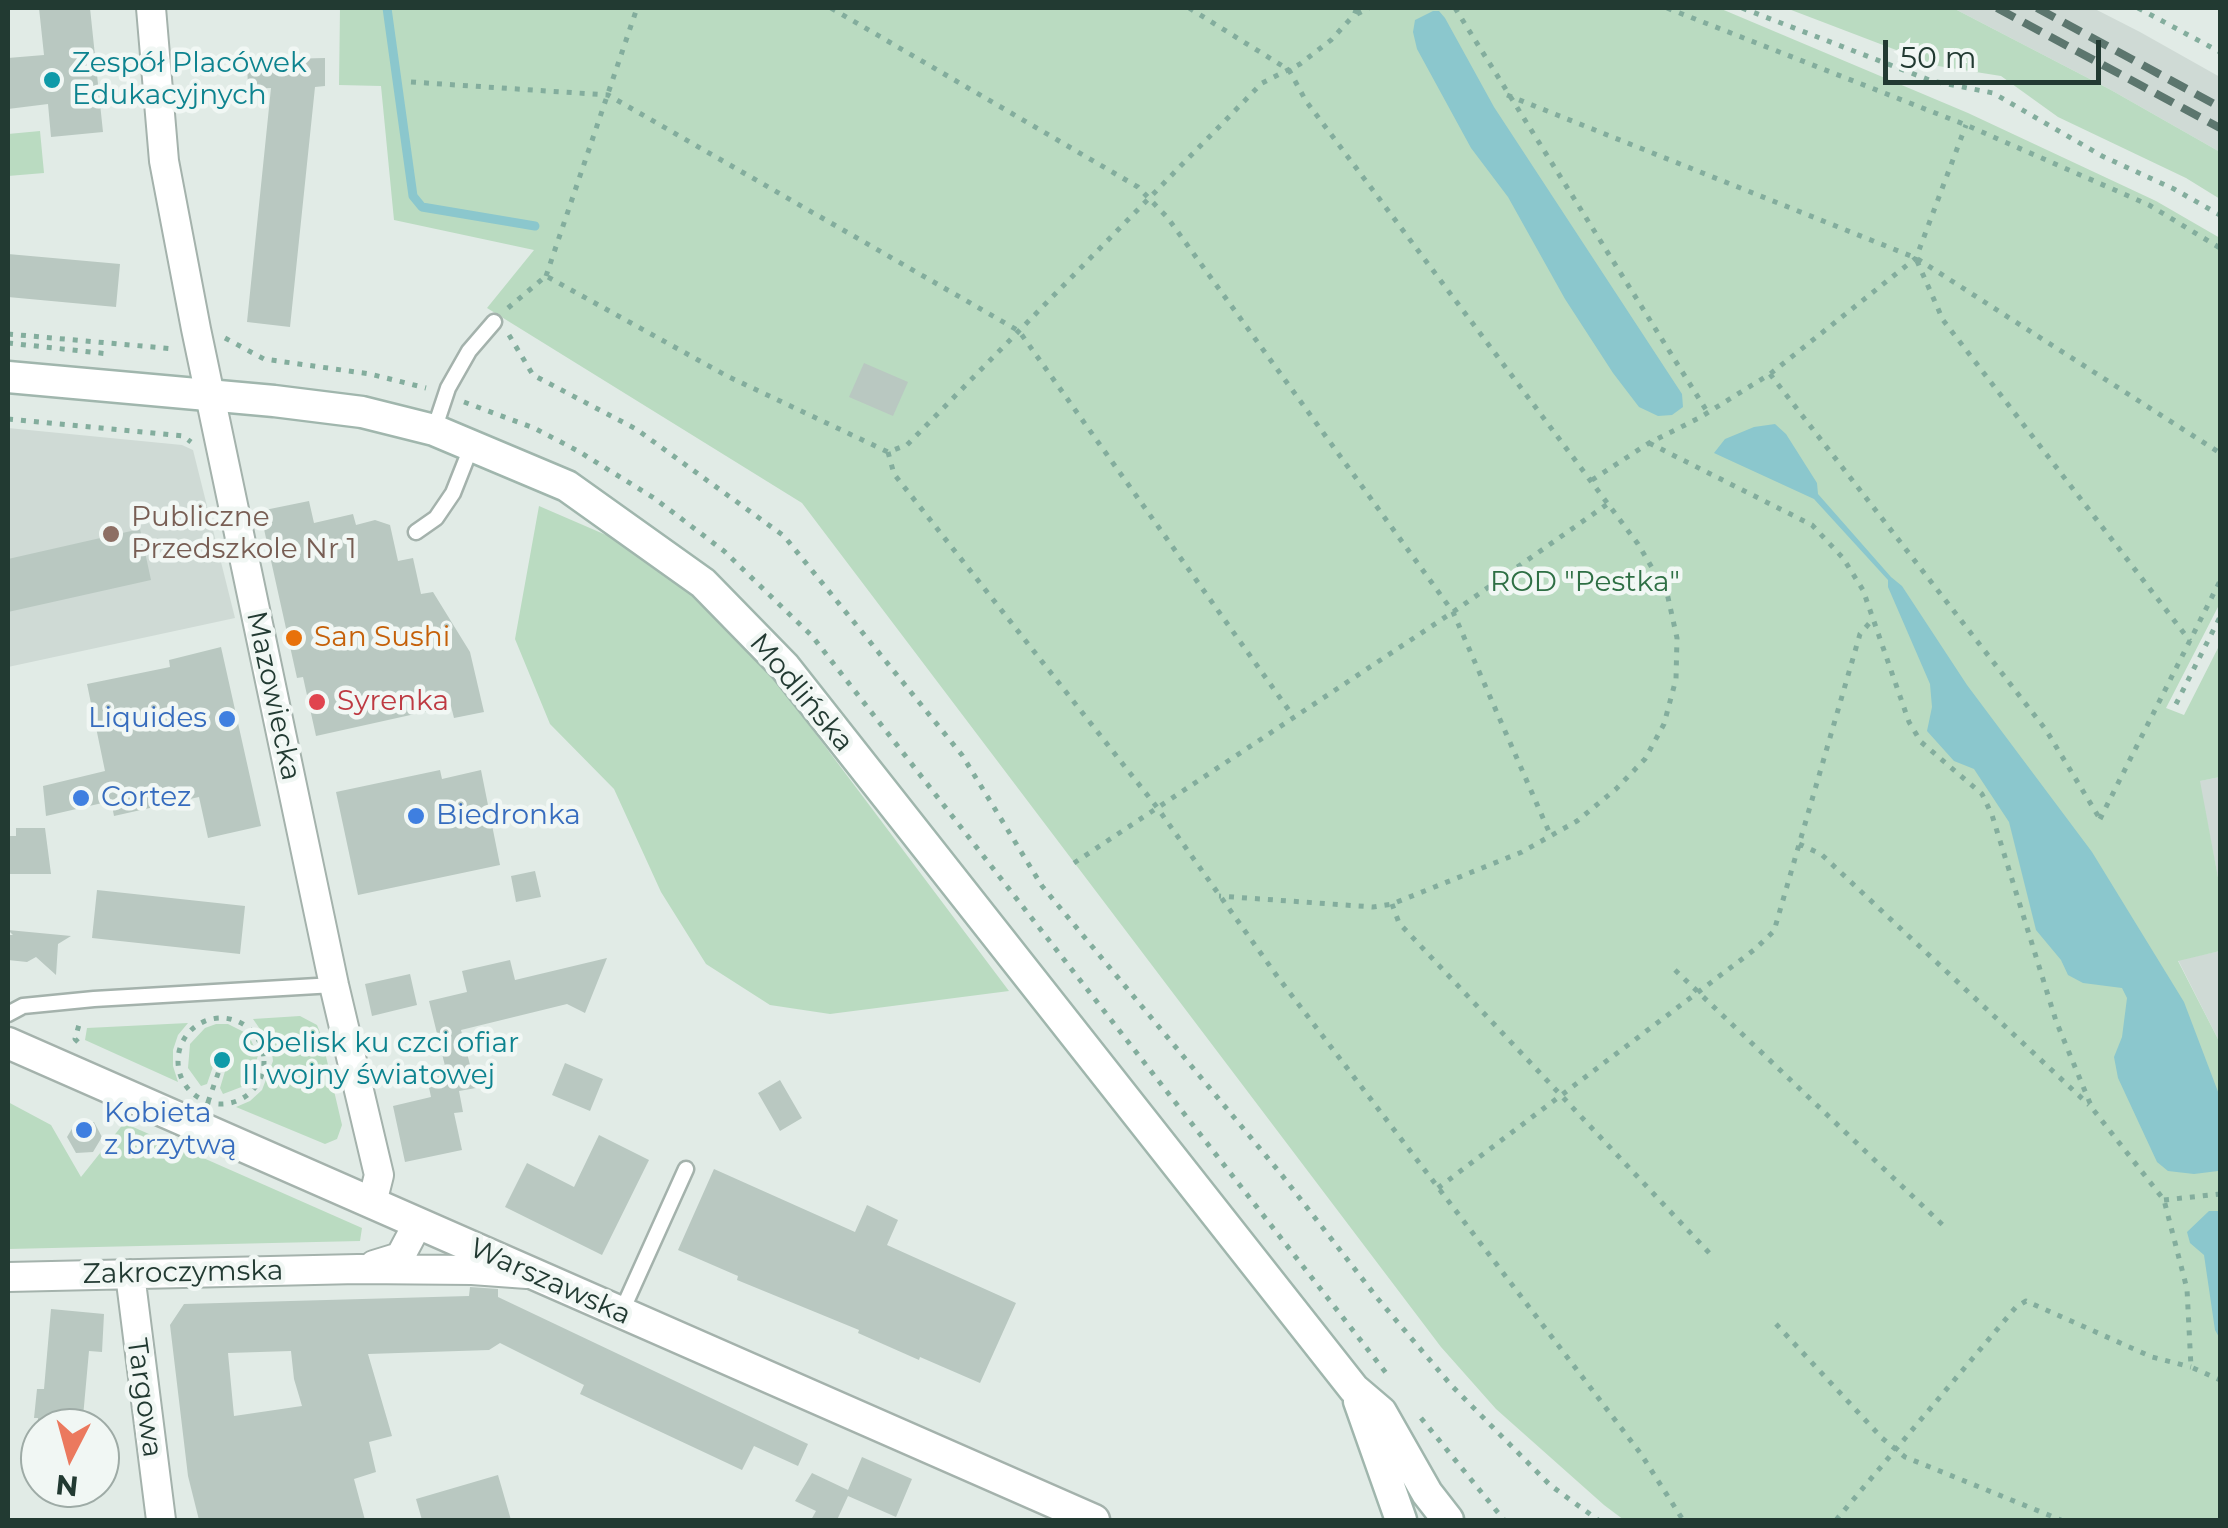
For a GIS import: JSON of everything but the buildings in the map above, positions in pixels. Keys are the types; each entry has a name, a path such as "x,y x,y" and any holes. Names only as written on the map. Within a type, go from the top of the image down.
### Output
{"main road":[{"name":"Modlińska","path":"8,377 274,401 362,412 434,430 568,486 704,583 785,667 1354,1389 1381,1412 1448,1520"},
{"name":"Warszawska","path":"8,1043 1094,1520"},
{"name":"Modlińska","path":"1354,1389 1401,1520"}],"street":[{"name":"Mazowiecka","path":"151,8 164,162 334,984 379,1175 372,1203"},
{"name":"Zakroczymska","path":"358,1270 400,1257 418,1224"},
{"name":"Zakroczymska","path":"8,1277 358,1270 534,1274"},
{"name":"Targowa","path":"130,1274 161,1520"}],"lane":[{"path":"434,430 448,388 469,351 496,319"},
{"path":"416,532 436,518 453,492 473,444"},
{"path":"8,1014 23,1006 94,998 334,984"},
{"path":"621,1313 686,1169"}],"path":[{"path":"637,8 546,276 496,319 512,337 533,375 636,430 784,536 962,755 1042,886 1281,1174 1378,1299 1451,1385 1538,1473 1598,1520"},
{"path":"831,8 1138,187 1167,216 1452,612 1550,834"},
{"path":"1189,8 1289,70 1306,101 1609,503 1667,592 1678,638 1676,679 1664,724 1645,759 1577,821 1522,852 1392,904 1373,907 1219,896"},
{"path":"546,276 727,376 888,452 907,445 1262,83 1289,70 1331,40 1356,11 1370,8"},
{"path":"1455,8 1708,413"},
{"path":"1667,8 1966,125 2150,206 2220,248"},
{"path":"1742,8 1932,81 1993,93 2102,156 2220,215"},
{"path":"2138,8 2220,52"},
{"path":"411,82 608,95 1019,331 1293,716"},
{"path":"1508,96 1916,258 2220,453"},
{"path":"1592,480 1770,374 1916,258 1966,125"},
{"path":"1916,258 1943,320 2190,641"},
{"path":"8,334 152,348"},
{"path":"8,343 113,354"},
{"path":"274,401 279,353"},
{"path":"1770,374 2046,730 2100,819 2220,582"},
{"path":"8,419 183,436 207,457 223,454"},
{"path":"1649,443 1812,524 1843,558 1863,590 1909,722 1921,742 1982,794 1992,815 2056,1021 2092,1108"},
{"path":"888,452 894,474 1156,806 1219,896 1641,1454 1683,1520"},
{"path":"1074,863 1609,503"},
{"path":"2176,704 2220,617"},
{"path":"1438,1188 1754,950 1774,930 1860,634 1873,619"},
{"path":"1799,844 1822,854 2092,1108 2164,1200 2187,1289 2191,1367"},
{"path":"1392,904 1399,923 1714,1258"},
{"path":"1675,970 1947,1229"},
{"path":"227,1018 251,1030 259,1040 264,1066 260,1080 242,1098 229,1103 208,1102 184,1082 179,1056 182,1043 201,1023 227,1018"},
{"path":"208,1102 221,1065"},
{"path":"2164,1200 2220,1194"},
{"path":"1836,1520 2016,1307 2026,1301 2152,1357 2191,1367 2220,1380"},
{"path":"1776,1324 1882,1438 1905,1457 2061,1520"}],"shaded area":[{"path":"1953,8 2093,8 2140,32 2220,77 2220,152 2111,90"},
{"name":"Publiczne Przedszkole Nr 1","path":"8,428 182,445 193,450 235,618 8,667"},
{"path":"2220,777 2220,888 2199,781"},
{"path":"2220,951 2220,1043 2178,960"}],"green space":[{"name":"ROD \"Pestka\"","path":"340,8 1719,8 1968,113 2156,201 2220,238 2220,603 2166,708 2184,715 2220,644 2220,777 2200,781 2220,888 2220,951 2178,961 2220,1043 2220,1520 1624,1520 1604,1505 1496,1409 1441,1347 802,503 487,308 534,250 394,220 381,86 339,85"},
{"path":"1786,8 1953,8 2220,152 2220,199 2186,178 2058,117 2001,76 1938,66"},
{"path":"40,131 44,173 8,176 8,134"},
{"path":"539,506 620,541 698,594 767,669 1009,991 830,1014 770,1005 706,964 661,892 614,789 550,724 515,639"},
{"path":"300,1016 317,1025 321,1035 342,1125 337,1139 325,1144 236,1107 262,1090 273,1061 271,1045 253,1019"},
{"path":"188,1023 173,1050 178,1082 85,1040 87,1028"},
{"path":"228,1024 248,1034 258,1055 252,1077 244,1086 223,1094 220,1088 229,1058 217,1055 207,1084 201,1086 188,1068 190,1044 205,1028"},
{"path":"8,1102 51,1125 81,1177 124,1123 362,1228 360,1241 8,1249"}],"water":[{"path":"1439,11 1445,18 1494,107 1682,394 1683,407 1672,415 1658,416 1639,407 1613,373 1565,299 1508,197 1471,148 1417,49 1415,20"},
{"path":"1775,424 1786,434 1817,483 1818,494 1902,586 1967,685 2092,852 2184,1002 2220,1097 2218,1171 2168,1171 2157,1162 2118,1078 2114,1057 2122,1037 2127,998 2122,988 2083,983 2068,975 2036,930 2009,822 1974,769 1954,761 1927,731 1932,707 1930,684 1888,580 1814,499 1714,453 1725,439 1754,427"},
{"path":"2209,1211 2220,1211 2220,1339 2215,1330 2204,1255 2190,1243 2187,1232"}],"waterway":[{"path":"387,8 413,196 422,207 535,226"}],"railway":[{"path":"1997,8 2220,128"},
{"path":"2037,8 2220,107"}],"place":[{"name":"Zespół Placówek Edukacyjnych","path":"52,80"},
{"name":"Publiczne Przedszkole Nr 1","path":"111,534"},
{"name":"San Sushi","path":"294,638"},
{"name":"Syrenka","path":"317,702"},
{"name":"Liquides","path":"227,719"},
{"name":"Cortez","path":"81,798"},
{"name":"Biedronka","path":"416,816"},
{"name":"Obelisk ku czci ofiar II wojny światowej","path":"222,1060"},
{"name":"Kobieta z brzytwą","path":"84,1130"}]}
